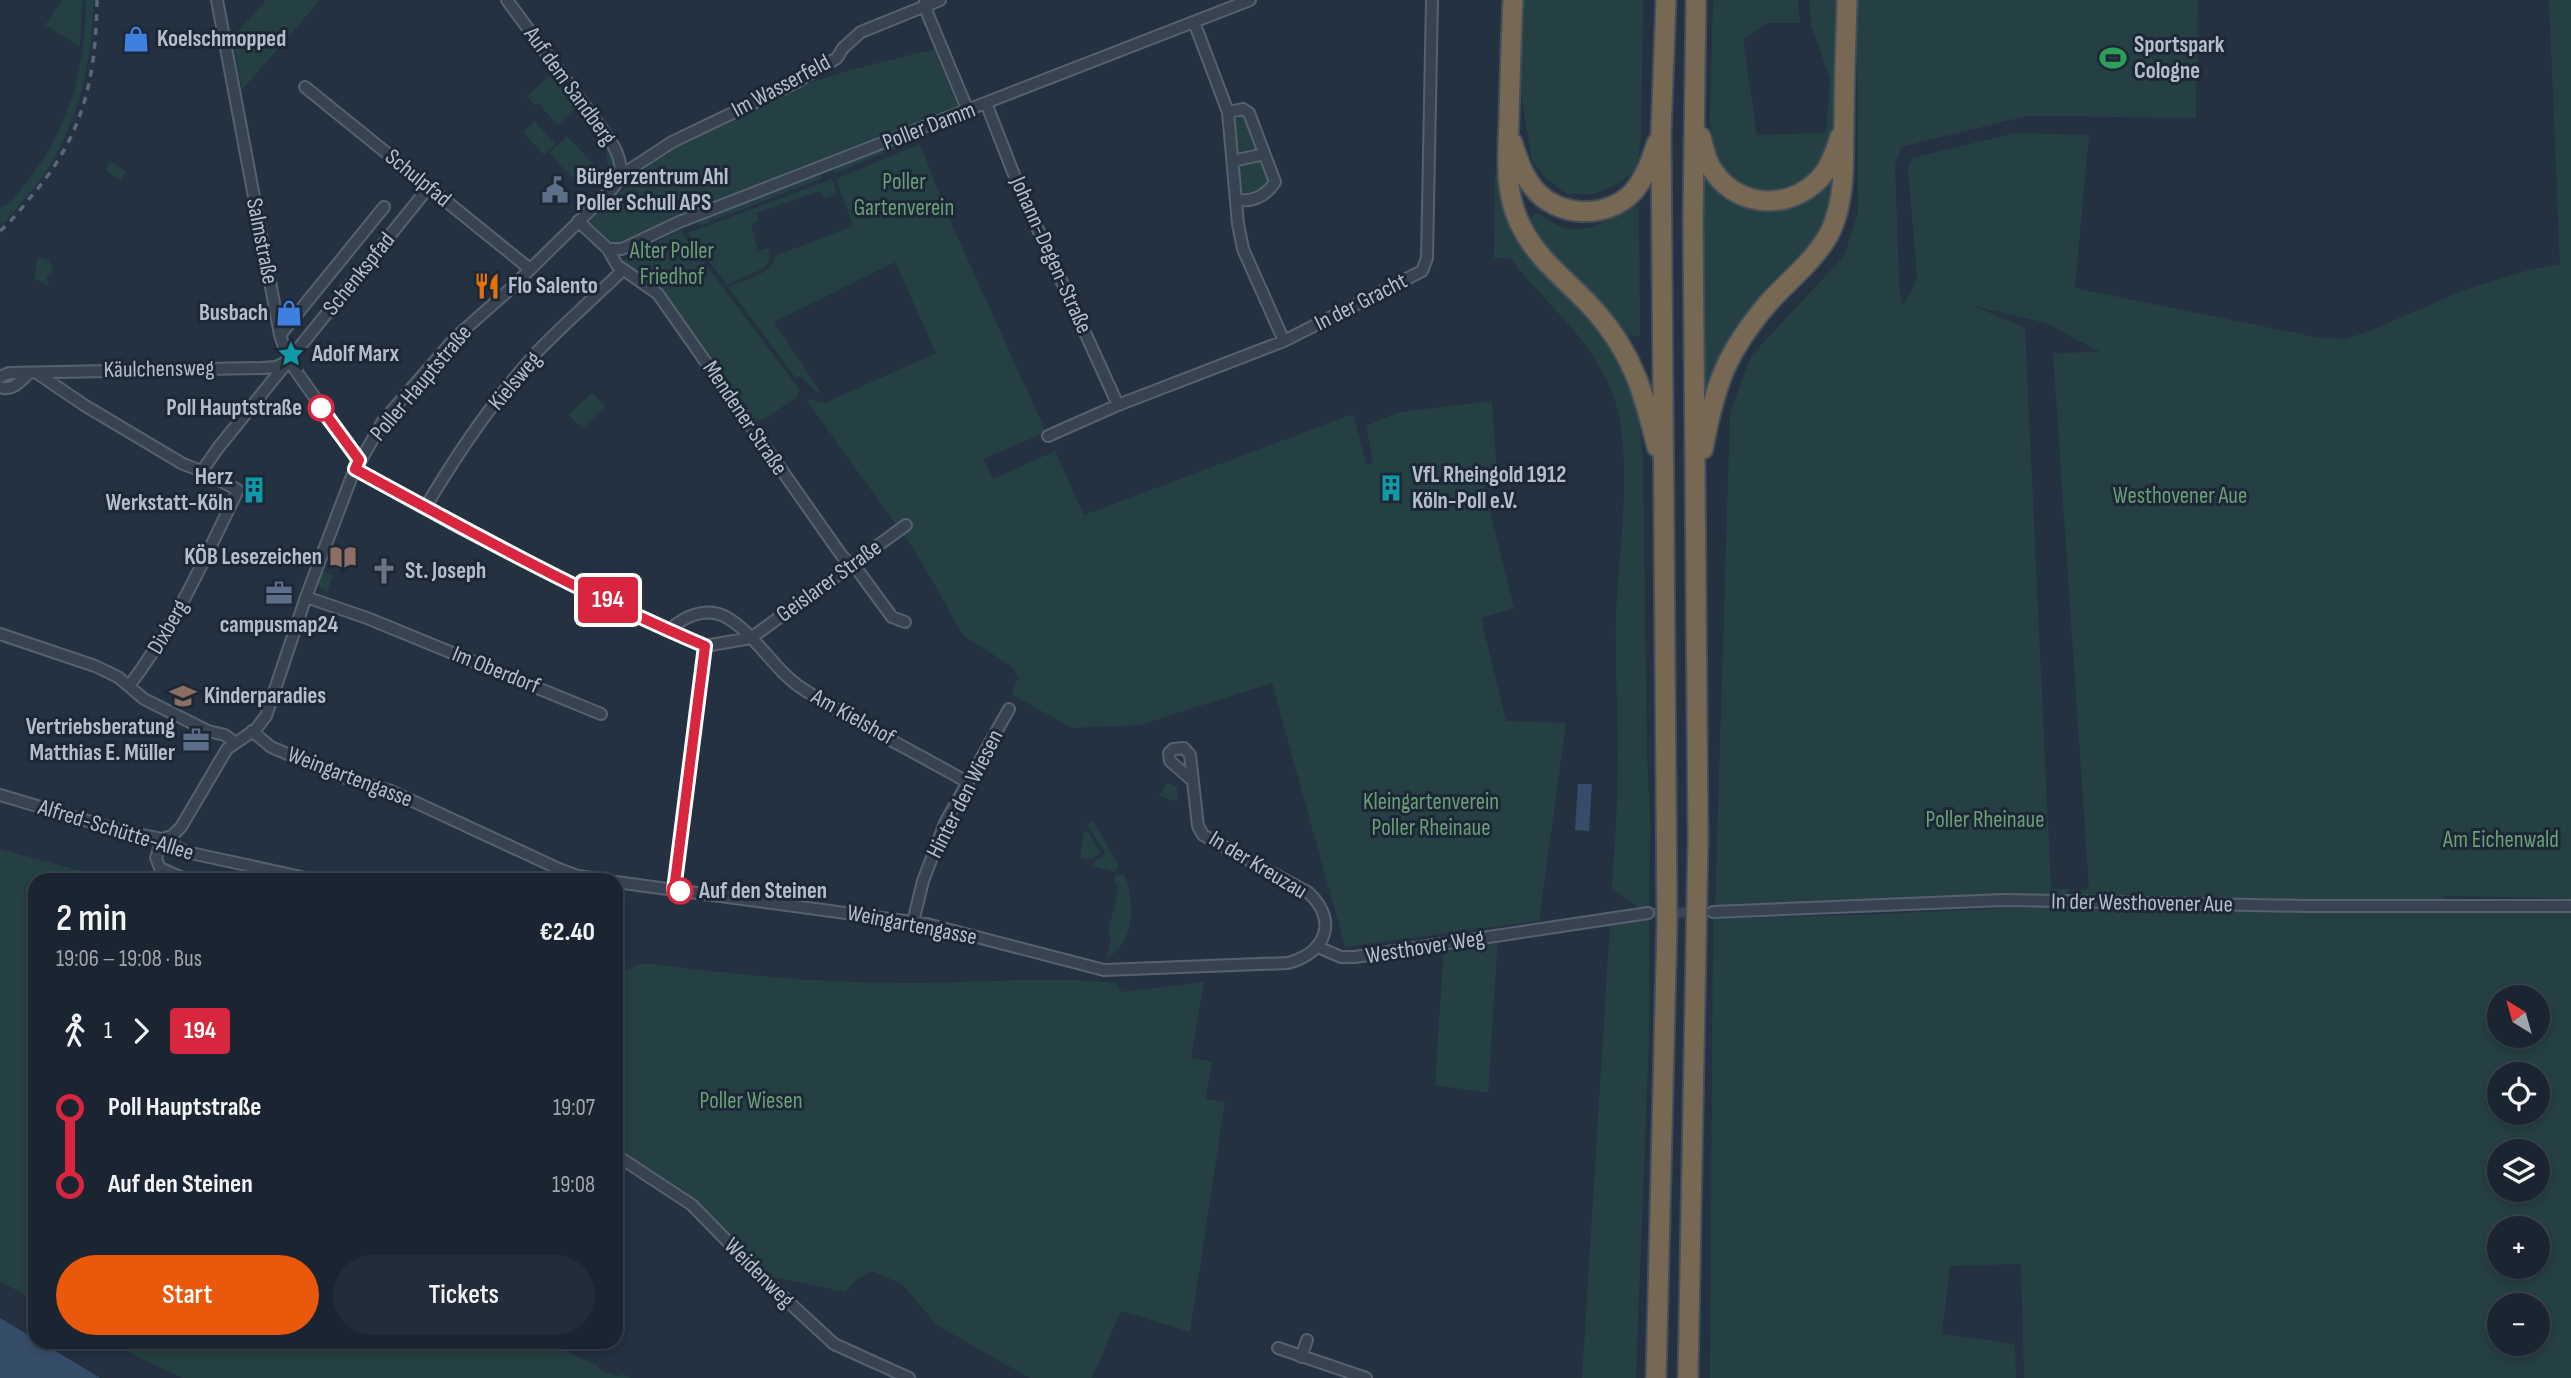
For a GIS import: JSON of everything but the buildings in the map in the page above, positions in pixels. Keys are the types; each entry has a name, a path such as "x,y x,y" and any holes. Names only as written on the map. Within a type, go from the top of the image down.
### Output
{"highway":[{"path":"1513,0 1506,162 1511,199 1522,228 1540,256 1596,312 1629,357 1642,387 1665,478"},
{"path":"1656,1378 1667,923 1661,132 1666,0"},
{"path":"1688,1378 1698,839 1694,491 1696,0"},
{"path":"1694,491 1712,399 1721,374 1738,342 1815,253 1831,230 1840,204 1844,160 1847,0"},
{"path":"1694,105 1705,156 1712,171 1736,193 1751,200 1772,202 1792,198 1811,187 1825,172 1844,126"},
{"path":"1509,131 1522,170 1533,188 1548,201 1566,210 1587,212 1612,206 1631,194 1645,175 1661,132"}],"street":[{"name":"Salmstraße","path":"217,0 281,335 289,361 357,465"},
{"name":"Auf dem Sandberg","path":"507,0 610,139 620,160 620,176"},
{"name":"Im Wasserfeld","path":"620,176 672,142 795,83 837,58 843,48 861,32 925,3 940,0"},
{"name":"Poller Damm","path":"608,249 622,249 679,222 1250,0"},
{"name":"In der Gracht","path":"1048,436 1118,405 1284,341 1422,271 1426,264 1432,0"},
{"path":"925,3 968,111"},
{"path":"1194,22 1228,112 1243,248 1284,341"},
{"name":"Schulpfad","path":"305,87 530,269"},
{"name":"Johann-Degen-Straße","path":"986,103 1020,190 1118,405"},
{"path":"1228,112 1242,109 1248,113 1275,182 1268,193 1245,201 1237,200"},
{"path":"1233,161 1264,154"},
{"name":"Poller Hauptstraße","path":"234,742 252,732 268,712 306,597 357,465 383,421 474,319 530,269 612,188 620,176"},
{"name":"Schenkspfad","path":"202,471 429,187"},
{"path":"281,335 384,207"},
{"name":"Mendener Straße","path":"578,221 608,249 612,259 623,270 658,294 842,556 892,617 905,622"},
{"name":"Kielsweg","path":"425,508 464,444 517,375 623,270"},
{"name":"Käulchensweg","path":"0,377 9,373 92,370 261,368 276,367 289,361"},
{"path":"33,373 183,464 202,471"},
{"name":"Käulchensweg","path":"0,387 7,390 33,373"},
{"path":"357,465 456,526 705,646 751,638"},
{"name":"Dixberg","path":"130,686 175,619 238,490 202,471"},
{"name":"Geislarer Straße","path":"751,638 906,525"},
{"name":"Im Oberdorf","path":"306,597 391,628 601,714"},
{"name":"Am Kielshof","path":"669,630 685,618 697,614 711,613 724,617 751,638 775,666 801,688 967,782"},
{"path":"0,634 94,666 165,710 208,731 225,735 234,742 219,760 177,833 162,839 156,858 160,869 170,873"},
{"path":"674,890 705,646"},
{"name":"Hinter den Wiesen","path":"914,922 923,881 945,823 1009,709"},
{"name":"Weingartengasse","path":"252,732 271,747 339,776 391,792 566,873"},
{"name":"In der Kreuzau","path":"1193,781 1198,826 1203,835 1309,893 1317,901 1324,915 1325,925 1318,947"},
{"name":"Alfred-Schütte-Allee","path":"0,795 118,830 162,839 186,852 283,873"},
{"name":"Weingartengasse","path":"623,883 914,922 1104,970 1288,962 1305,958 1318,947"},
{"name":"In der Westhovener Aue","path":"1713,912 2004,900 2305,906 2571,906"},
{"name":"Westhover Weg","path":"1318,947 1342,957 1355,957 1648,913"},
{"name":"Weidenweg","path":"623,1160 692,1205 767,1282 834,1344 909,1378"},
{"path":"1301,1357 1307,1340"},
{"path":"1278,1348 1366,1378"}],"green space":[{"path":"62,0 82,0 80,47 45,25"},
{"path":"86,0 94,0 91,42 84,82 72,121 43,176 4,223 0,223 0,207 12,200 27,182 42,161 64,119 83,50"},
{"path":"266,0 320,0 242,90 232,38"},
{"path":"1520,0 1643,0 1641,136 1637,169 1619,183 1594,194 1567,194 1547,180 1532,160 1519,83"},
{"path":"1713,0 1798,0 1800,23 1767,23 1743,39 1757,135 1826,133 1830,79 1811,25 1809,0 1836,0 1836,80 1831,138 1818,164 1801,181 1774,190 1748,189 1722,168 1713,147 1710,118"},
{"path":"1857,0 2198,0 2196,118 2027,116 1901,147 1895,165 1902,305 1912,292 1917,276 1908,169 1912,158 2015,133 2089,135 2075,288 2320,338 2346,339 2464,290 2529,270 2560,264 2549,0 2571,0 2571,1378 2024,1378 2021,1264 1950,1266 1942,1334 2015,1344 2016,1378 1710,1378 1713,919 2004,908 2562,904 2561,898 2445,896 2444,902 2305,903 2075,897 2074,890 2089,889 2053,353 2100,352 2046,323 1974,306 2025,328 2051,889 2069,889 2069,897 1715,909 1730,413 1751,356 1844,256 1858,212"},
{"path":"934,49 957,105 954,111 624,242 606,239 590,227 590,221 639,174 674,146 719,122 808,84 850,70"},
{"path":"552,74 577,107 558,125 538,103 535,105 527,96"},
{"path":"1243,114 1256,146 1254,151 1239,154 1236,151 1232,119 1234,115"},
{"path":"535,121 555,144 544,155 523,132"},
{"path":"598,131 611,147 617,173 609,186 596,198 604,182 607,166 605,148"},
{"path":"567,136 596,167 578,184 549,153"},
{"path":"918,136 919,139 835,173 839,166"},
{"path":"920,144 949,218 1046,432 983,459 993,479 1055,451 1084,515 1353,414 1367,464 1373,463 1366,426 1399,412 1492,401 1497,472 1481,476 1514,608 1481,618 1506,721 1566,723 1539,921 1345,947 1272,683 1140,725 1072,728 1011,694 1018,679 1014,668 963,635 917,554 805,398 825,403 936,353 895,262 774,322 822,394 814,390 802,377 795,377 728,287 763,272 769,268 775,256 853,226 836,179"},
{"path":"1836,157 1831,208 1811,248 1726,349 1705,389 1702,178 1706,175 1778,208"},
{"path":"1257,159 1263,163 1270,181 1267,188 1251,194 1243,193 1239,185 1238,168 1241,164"},
{"path":"111,161 126,172 120,180 105,170"},
{"path":"1495,173 1500,178 1507,207 1604,334 1629,380 1638,410 1643,456 1650,820 1649,909 1642,910 1612,888 1617,766 1616,618 1624,501 1623,441 1618,413 1610,387 1590,351 1510,258 1494,258"},
{"path":"821,174 823,178 699,226 697,221"},
{"path":"832,179 837,194 824,199 820,191 756,213 759,221 751,224 758,251 768,248 770,261 762,269 727,285 688,233"},
{"path":"1628,207 1639,207 1640,336 1625,335 1605,311 1561,269 1542,245 1529,220 1535,213 1565,228 1584,228 1612,218"},
{"name":"Alter Poller Friedhof","path":"680,230 799,389 798,396 763,420 756,419 663,291 620,262"},
{"path":"38,257 48,260 53,268 46,277 49,282 47,285 34,279"},
{"path":"592,393 605,406 583,428 568,415"},
{"path":"322,571 333,575 327,593 318,585"},
{"path":"1167,782 1177,787 1176,801 1159,796"},
{"path":"1093,821 1119,866 1114,872 1093,866 1095,861 1106,854 1087,824"},
{"path":"1084,831 1088,832 1101,853 1090,860 1080,857"},
{"path":"0,849 89,873 28,873 28,1297 0,1281"},
{"path":"1124,874 1131,908 1128,931 1117,951 1107,958 1111,936 1108,932 1119,885 1114,883 1115,876"},
{"path":"1649,918 1649,1040 1636,1378 1582,1378 1610,923"},
{"path":"1498,937 1488,1093 1435,1085 1444,944"},
{"name":"Poller Wiesen","path":"643,963 806,980 871,983 1090,981 1116,983 1122,992 1204,982 1191,1058 1212,1062 1206,1099 1225,1102 1190,1332 1121,1311 1092,1378 1030,1378 937,1325 902,1284 872,1271 857,1279 845,1292 768,1276 698,1205 623,1164 623,971"},
{"path":"122,1349 560,1349 598,1365 598,1369 631,1378 182,1378"}],"water":[{"path":"1578,784 1592,784 1589,831 1575,830"},
{"path":"0,1318 28,1335 28,1349 52,1349 100,1378 0,1378"}],"tunnel":[{"path":"1648,913 1701,912"}],"railway":[{"path":"0,231 47,176 74,130 83,106 94,56 97,0"}],"bus line":[{"name":"194","path":"321,408 359,460 355,469 456,526 705,646 674,890 680,891"}],"place":[{"name":"Koelschmopped","path":"136,39"},
{"name":"Sportspark Cologne","path":"2113,58"},
{"name":"Bürgerzentrum Ahl Poller Schull APS","path":"555,190"},
{"name":"Flo Salento","path":"487,286"},
{"name":"Busbach","path":"289,313"},
{"name":"Adolf Marx","path":"291,354"},
{"name":"Poll Hauptstraße","path":"321,408"},
{"name":"VfL Rheingold 1912 Köln-Poll e.V.","path":"1391,488"},
{"name":"Herz Werkstatt-Köln","path":"254,490"},
{"name":"KÖB Lesezeichen","path":"343,557"},
{"name":"St. Joseph","path":"384,571"},
{"name":"campusmap24","path":"279,593"},
{"name":"Kinderparadies","path":"183,696"},
{"name":"Vertriebsberatung Matthias E. Müller","path":"196,740"},
{"name":"Auf den Steinen","path":"680,891"}],"park label":[{"name":"Poller Gartenverein","path":"904,195"},
{"name":"Westhovener Aue","path":"2180,496"},
{"name":"Kleingartenverein Poller Rheinaue","path":"1431,815"},
{"name":"Poller Rheinaue","path":"1985,820"},
{"name":"Am Eichenwald","path":"2501,840"}]}
